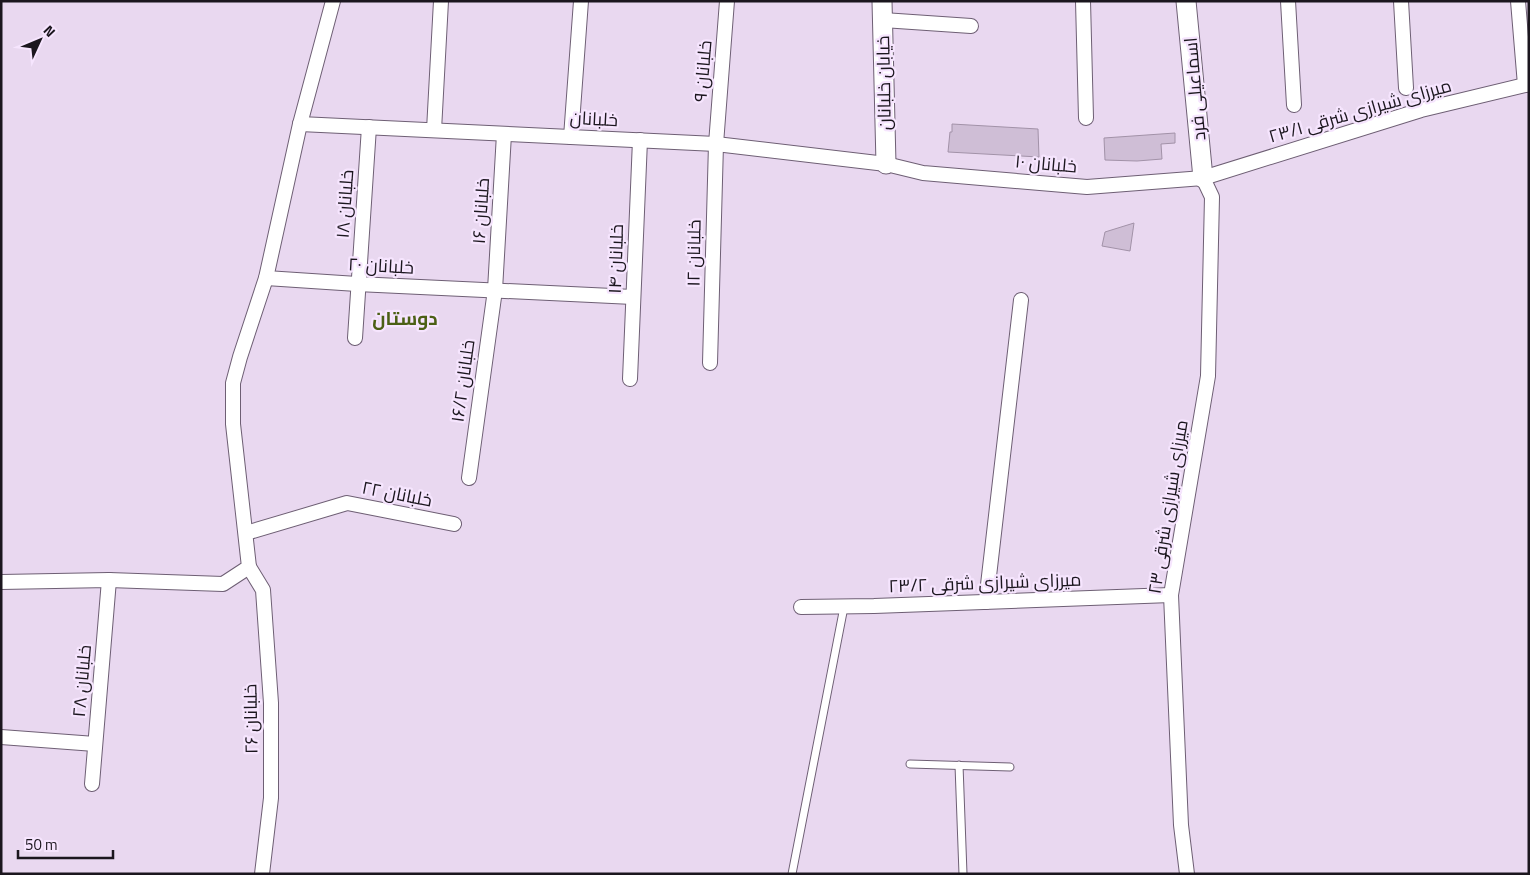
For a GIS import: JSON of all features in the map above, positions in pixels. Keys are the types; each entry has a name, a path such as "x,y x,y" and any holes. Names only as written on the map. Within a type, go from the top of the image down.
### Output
{"street":[{"path":"1,582 109,580 223,584 249,567 233,424 233,383 266,278 300,124 333,1"},
{"path":"434,130 442,1"},
{"path":"571,137 581,1"},
{"name":"۹ خلبانان","path":"716,144 727,1"},
{"name":"خیابان خلبانان","path":"882,1 886,164"},
{"path":"1083,1 1086,118"},
{"name":"اسماعیلی فرد","path":"1186,1 1203,178"},
{"path":"1288,1 1294,105"},
{"path":"1401,1 1406,88"},
{"path":"1518,1 1527,85"},
{"path":"883,20 971,26"},
{"name":"۲۳/۱ میرزای شیرازی شرقی","path":"1203,178 1421,110 1527,85"},
{"name":"خلبانان","path":"300,124 716,144 886,164"},
{"name":"۱۸ خلبانان","path":"355,338 357,284 369,127"},
{"name":"۱۶ خلبانان","path":"495,290 504,134"},
{"name":"۱۴ خلبانان","path":"630,379 640,140"},
{"name":"۱۲ خلبانان","path":"710,363 716,144"},
{"name":"۱۰ خلبانان","path":"886,164 923,173 1087,187 1203,178"},
{"name":"۲۳ میرزای شیرازی شرقی","path":"1187,874 1181,825 1171,595 1208,376 1212,197 1203,178"},
{"name":"۲۰ خلبانان","path":"266,278 634,298"},
{"name":"۱۶/۲ خلبانان","path":"469,478 495,290"},
{"path":"986,602 1021,300"},
{"name":"۲۲ خلبانان","path":"246,533 346,503 454,524"},
{"name":"۲۶ خلبانان","path":"249,567 264,590 271,703 271,798 262,874"},
{"name":"۲۸ خلبانان","path":"92,784 109,580"},
{"name":"۲۳/۲ میرزای شیرازی شرقی","path":"801,607 1171,595"},
{"path":"1,737 95,744"}],"lane":[{"path":"792,874 844,607"},
{"path":"910,764 1010,767"},
{"path":"959,765 963,874"}],"building":[{"path":"952,124 1038,129 1039,157 948,152"},
{"path":"1175,133 1175,143 1161,144 1162,159 1137,161 1105,160 1104,138"},
{"path":"1134,223 1130,251 1102,246 1105,232"}],"district":[{"name":"دوستان","path":"405,318"}]}
